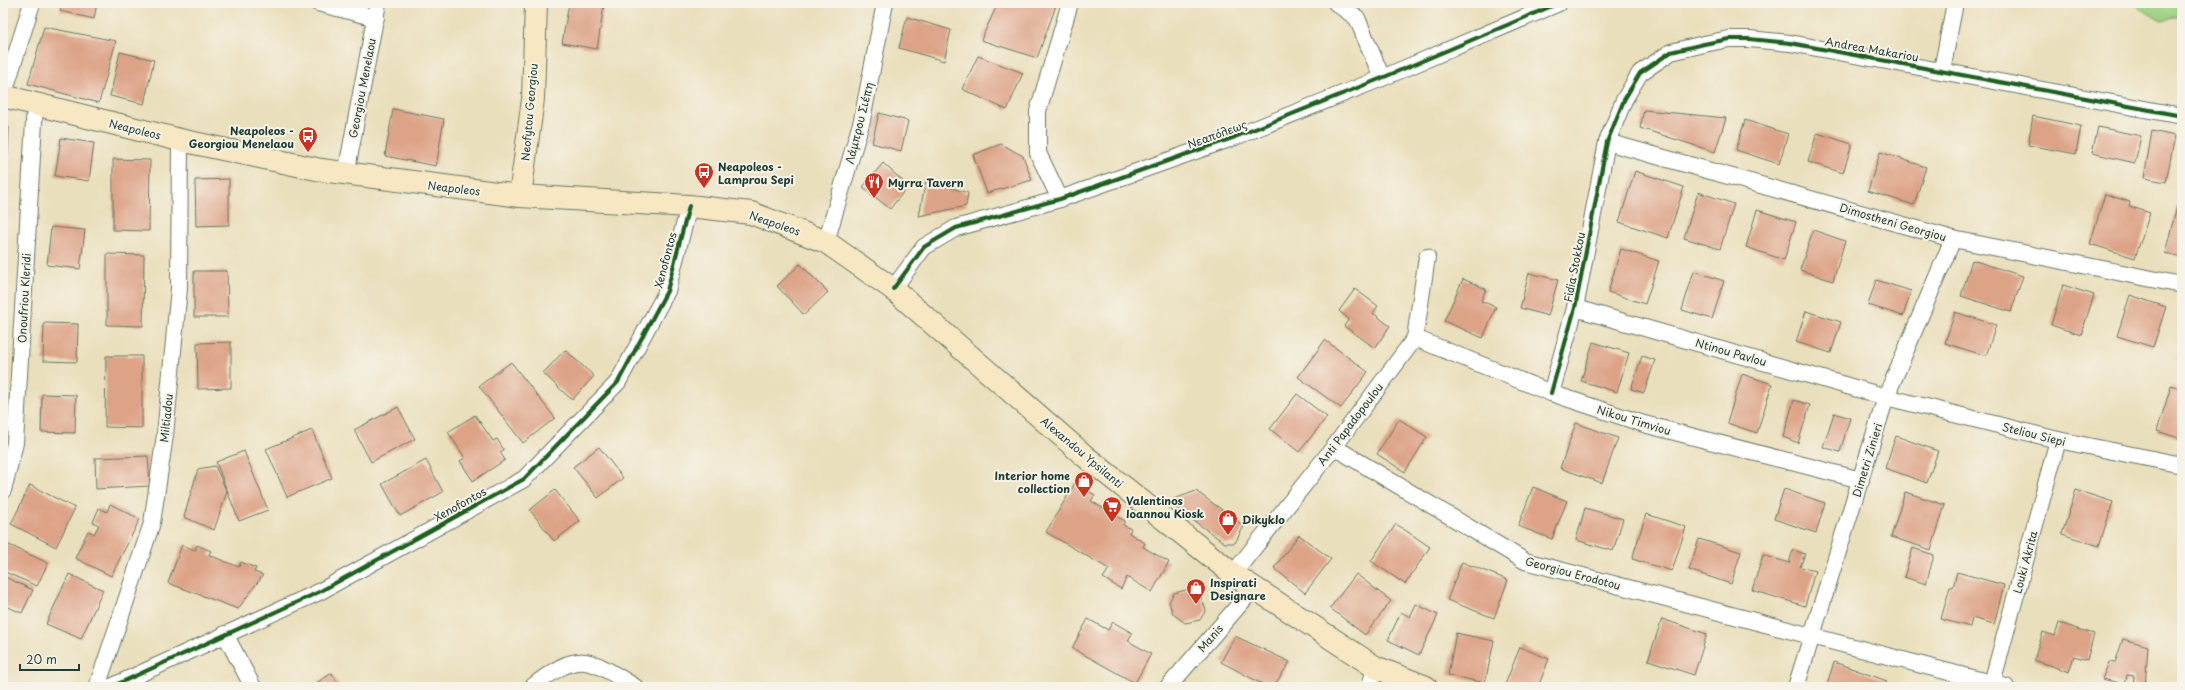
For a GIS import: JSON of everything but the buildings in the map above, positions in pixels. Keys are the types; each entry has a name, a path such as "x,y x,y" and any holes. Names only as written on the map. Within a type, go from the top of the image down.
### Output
{"main road":[{"name":"Neofytou Georgiou","path":"520,196 533,99 536,3"},
{"name":"Neapoleos","path":"3,96 180,140 346,174 520,196 689,206 751,213 826,242 893,289"},
{"name":"Alexandou Ypsilanti","path":"893,289 1081,454 1253,589 1372,677 1426,687"}],"street":[{"path":"3,96 32,3"},
{"path":"318,3 377,10"},
{"name":"Λάμπρου Σιέπη","path":"826,242 862,120 885,3"},
{"path":"1060,199 1038,153 1038,111 1070,3"},
{"path":"1336,3 1357,18 1382,78"},
{"name":"Νεαπόλεως","path":"893,289 924,247 956,228 1060,199 1235,137 1382,78 1559,3"},
{"path":"1942,70 1955,3"},
{"name":"Georgiou Menelaou","path":"346,174 377,10"},
{"name":"Andrea Makariou","path":"1607,142 1624,100 1640,73 1671,52 1729,39 1750,39 1790,43 1942,70 2182,116"},
{"name":"Onoufriou Kleridi","path":"3,490 15,443 35,105"},
{"name":"Miltiadou","path":"97,687 152,523 162,457 179,288 180,140"},
{"name":"Dimostheni Georgiou","path":"1607,142 1953,239 2182,285"},
{"name":"Fidia Stokkou","path":"1551,393 1575,308 1607,142"},
{"name":"Xenofontos","path":"111,687 319,592 524,479 618,382 667,291 689,206"},
{"name":"Dimetri Zinieri","path":"1796,687 1886,397 1953,239"},
{"name":"Anti Papadopoulou","path":"1233,574 1334,447 1415,338 1427,257"},
{"name":"Ntinou Pavlou","path":"1575,308 1886,397"},
{"name":"Nikou Timviou","path":"1415,338 1551,393 1644,424 1860,480"},
{"name":"Steliou Siepi","path":"1886,397 2058,440 2182,465"},
{"name":"Louki Akrita","path":"1999,685 2058,440"},
{"name":"Georgiou Erodotou","path":"1334,447 1525,561 1999,685"},
{"name":"Manis","path":"1168,687 1253,589"},
{"path":"225,634 253,687"},
{"path":"532,687 554,670 572,662 598,664 635,687"}],"green space":[{"path":"2133,3 2182,3 2182,17 2161,20"}],"cycle path":[{"path":"893,289 924,247 956,228 1060,199 1235,137 1382,78 1559,3"},
{"path":"1551,393 1575,308 1607,142 1624,100 1640,73 1671,52 1729,39 1749,39 1790,43 2182,116"},
{"path":"111,687 319,592 524,479 618,382 667,291 689,206"}],"place":[{"name":"Neapoleos - Georgiou Menelaou","path":"308,153"},
{"name":"Neapoleos - Lamprou Sepi","path":"704,189"},
{"name":"Myrra Tavern","path":"874,199"},
{"name":"Interior home collection","path":"1084,498"},
{"name":"Valentinos Ioannou Kiosk","path":"1112,523"},
{"name":"Dikyklo","path":"1228,536"},
{"name":"Inspirati Designare","path":"1196,605"}]}
